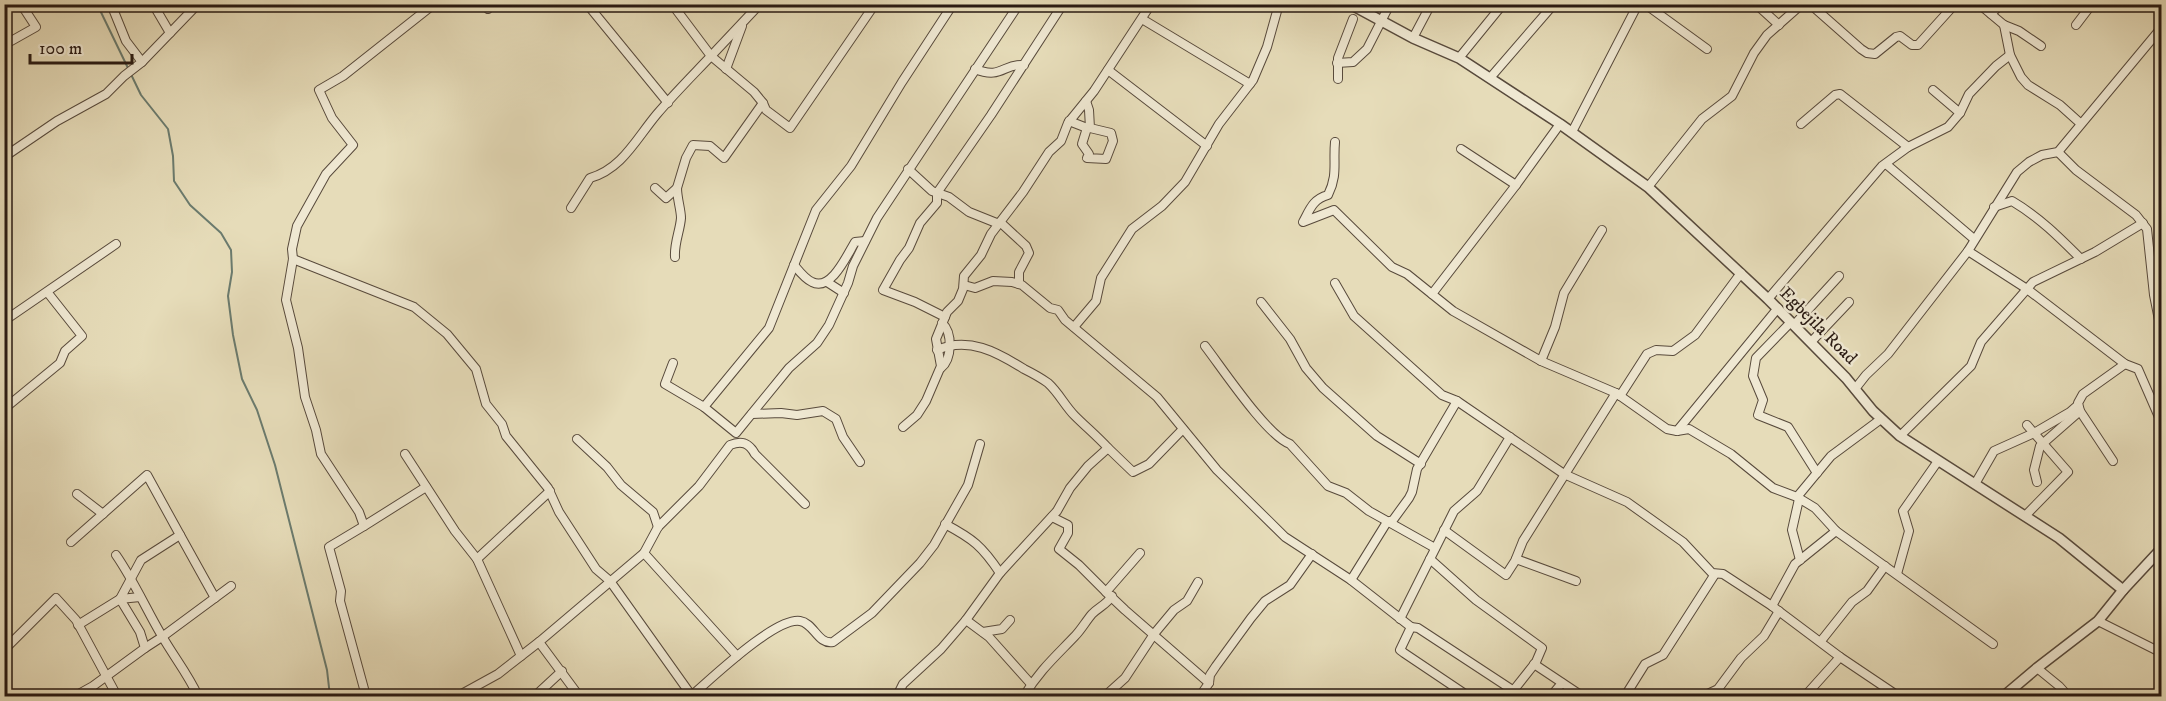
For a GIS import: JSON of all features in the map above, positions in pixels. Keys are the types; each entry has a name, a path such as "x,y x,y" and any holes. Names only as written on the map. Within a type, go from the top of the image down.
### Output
{"street":[{"path":"4,45 36,27 21,4"},
{"path":"111,4 126,41 142,62"},
{"path":"153,4 170,33"},
{"path":"4,157 57,121 106,94 142,62 198,4"},
{"path":"364,526 359,512 321,454 305,397 298,348 286,300 293,260 292,249 297,226 310,201 326,174 353,145 332,118 318,90 343,76 434,4"},
{"path":"586,4 668,103"},
{"path":"672,4 711,56 754,92 766,110 790,128 875,4"},
{"path":"571,207 590,178 606,173 620,160 668,103 760,4"},
{"path":"705,408 769,328 816,210 851,166 953,4"},
{"path":"458,696 498,674 644,553 658,527 699,486 789,368 817,343 836,313 853,266 877,218 1019,4"},
{"path":"903,427 917,415 940,369 946,364 949,345 944,320 915,302 883,290 909,248 920,223 937,203 937,193 1024,65 1062,4"},
{"path":"940,369 936,339 944,320 958,301 964,285 964,276 981,255 991,234 1023,192 1049,152 1060,141 1069,122 1108,70 1151,4"},
{"path":"1074,327 1096,301 1101,278 1132,229 1162,206 1185,182 1219,124 1250,84 1268,47 1279,4"},
{"name":"Egbejila Road","path":"1350,4 1413,38 1459,58 1572,132 1648,187 1778,308 1881,419 1900,436 2073,549 2123,590"},
{"path":"1337,63 1349,63 1356,60 1370,45 1390,4"},
{"path":"1413,38 1431,4"},
{"path":"1459,58 1503,4"},
{"path":"1491,78 1554,4"},
{"path":"1572,132 1638,4"},
{"path":"1645,4 1707,50"},
{"path":"1756,4 1779,25"},
{"path":"1648,187 1702,119 1732,96 1754,53 1767,35 1802,4"},
{"path":"1810,4 1861,49 1871,54 1875,54 1900,36 1912,45 1918,45 1955,4"},
{"path":"1979,4 2004,25 2019,31 2041,46"},
{"path":"1991,14 2001,4"},
{"path":"2076,25 2092,4"},
{"path":"1142,19 1250,84"},
{"path":"1338,79 1337,63 1353,19"},
{"path":"726,69 743,23"},
{"path":"2004,25 2010,55 2021,77 2028,85 2060,105 2080,123"},
{"path":"1855,389 1888,354 1968,251 2011,179 2023,166 2043,155 2058,152 2161,28"},
{"path":"1768,299 1886,164 1908,147 1948,127 1960,113 1968,96 1996,66 2010,55"},
{"path":"975,69 992,75 1019,64 1024,65"},
{"path":"1108,70 1207,146"},
{"path":"1933,90 1960,113"},
{"path":"1801,124 1835,95 1840,94 1908,147"},
{"path":"1069,122 1087,128 1082,144 1089,154 1087,158 1106,159 1113,141 1111,133 1090,128 1086,101"},
{"path":"675,257 674,247 679,235 681,215 677,188 686,158 693,146 710,146 724,158 763,103"},
{"path":"1432,294 1560,124"},
{"path":"1335,142 1334,184 1328,195 1314,202 1303,222 1334,210 1392,267 1407,274 1453,311 1541,361 1618,395 1667,429 1677,431 1689,429 1731,454 1773,488 1815,508 1836,531 1993,644"},
{"path":"1461,148 1516,185"},
{"path":"2058,152 2076,170 2136,215 2147,230 2154,295 2162,335"},
{"path":"1886,164 1974,239"},
{"path":"908,170 937,193 949,197 969,212 999,223 1026,246 1029,253 1019,272 1019,284"},
{"path":"655,188 666,198 677,188"},
{"path":"1994,207 2012,201 2052,229 2081,259"},
{"path":"1900,436 1971,366 1981,342 2033,282 2081,259 2143,223"},
{"path":"1541,361 1555,327 1564,293 1602,230"},
{"path":"794,265 812,282 817,284 827,282 832,279 855,242 865,241"},
{"path":"4,321 48,293 116,244"},
{"path":"1968,251 2027,288 2125,364 2138,369 2162,424"},
{"path":"293,260 414,307 447,334 476,369 486,404 502,424 506,436 550,491 559,512 596,569 610,581 688,695 766,635 794,621 801,621 808,625 824,641 833,642 872,613 934,545 968,485 980,444"},
{"path":"843,262 853,266"},
{"path":"1444,530 1506,575 1523,541 1564,474 1647,354 1656,350 1673,351 1695,334 1741,273"},
{"path":"1817,473 1788,427 1758,415 1763,400 1754,376 1756,358 1839,276"},
{"path":"964,285 975,288 993,281 1005,280 1019,284 1050,308 1058,309 1065,320 1157,397 1217,470 1285,537 1351,580 1411,627 1418,628 1511,694 1534,664 1542,648 1476,600 1430,559"},
{"path":"827,282 844,292"},
{"path":"1335,283 1354,316 1442,395 1457,401 1564,474 1627,502 1683,542 1715,574 1724,574 1898,696"},
{"path":"4,409 60,363 65,351 82,336 48,293"},
{"path":"1261,302 1290,339 1306,368 1323,388 1377,436 1420,464"},
{"path":"1811,342 1849,302"},
{"path":"1677,431 1778,308"},
{"path":"937,350 949,345 976,346 990,350 1048,383 1064,400 1072,414 1133,472 1149,464 1183,429"},
{"path":"1205,346 1269,428 1283,441 1290,444 1328,486 1346,493 1354,501 1387,522 1435,548"},
{"path":"673,363 665,384 705,408 751,447 755,454 805,504"},
{"path":"2114,461 2079,408 2079,398 2125,364"},
{"path":"1351,580 1387,522 1393,520 1409,498 1414,476 1457,401"},
{"path":"1975,484 1994,451 2034,433 2079,408"},
{"path":"2037,482 2034,470 2040,446 2079,408"},
{"path":"752,414 797,415 823,411 836,419 843,437 860,462"},
{"path":"1800,560 1792,530 1798,498 1831,456 1881,419"},
{"path":"2025,516 2068,472 2026,425"},
{"path":"1400,619 1454,511 1477,491 1510,437"},
{"path":"577,439 607,467 621,485 653,512 658,527"},
{"path":"897,696 903,684 941,649 966,620 1000,573 1057,511 1070,488 1088,466 1108,448"},
{"path":"405,454 455,531 477,559 521,656"},
{"path":"1896,574 1909,531 1903,511 1938,461"},
{"path":"71,542 147,475 215,598"},
{"path":"366,696 340,602 341,591 329,547 426,487"},
{"path":"477,559 550,491"},
{"path":"77,494 103,514"},
{"path":"1052,517 1068,525 1068,533 1059,549 1079,564 1125,610 1209,683"},
{"path":"945,524 968,535 982,548 1000,573"},
{"path":"1703,696 1719,689 1741,658 1764,636 1795,564 1836,531"},
{"path":"120,599 141,560 180,536"},
{"path":"2004,696 2098,621 2162,548"},
{"path":"644,553 737,656"},
{"path":"1024,696 1038,674 1066,642 1074,637 1094,612 1106,605 1109,594 1140,553"},
{"path":"1200,696 1209,683 1210,675 1251,618 1265,601 1290,585 1312,554"},
{"path":"116,555 132,577 162,637 188,674 198,696"},
{"path":"1516,559 1576,581"},
{"path":"1821,641 1852,602 1867,591 1885,566"},
{"path":"1625,696 1645,664 1663,655 1715,574"},
{"path":"1106,696 1125,678 1154,634 1174,610 1187,601 1198,582"},
{"path":"75,696 106,677 231,586"},
{"path":"78,625 120,599 140,597"},
{"path":"4,650 56,598 78,625 117,696"},
{"path":"120,599 140,632 145,648"},
{"path":"966,620 989,637 1031,684"},
{"path":"983,633 1002,629 1010,620"},
{"path":"2098,621 2162,652"},
{"path":"1411,627 1400,650 1468,696"},
{"path":"539,642 579,696"},
{"path":"1805,696 1840,657"},
{"path":"1534,664 1582,696"},
{"path":"2037,668 2068,696"},
{"path":"535,696 562,671"},
{"path":"1551,696 1562,682"}],"waterway":[{"path":"97,4 141,95 168,129 173,156 174,181 190,205 221,233 231,250 232,272 228,296 242,379 257,410 275,465 327,670 330,696"}]}
